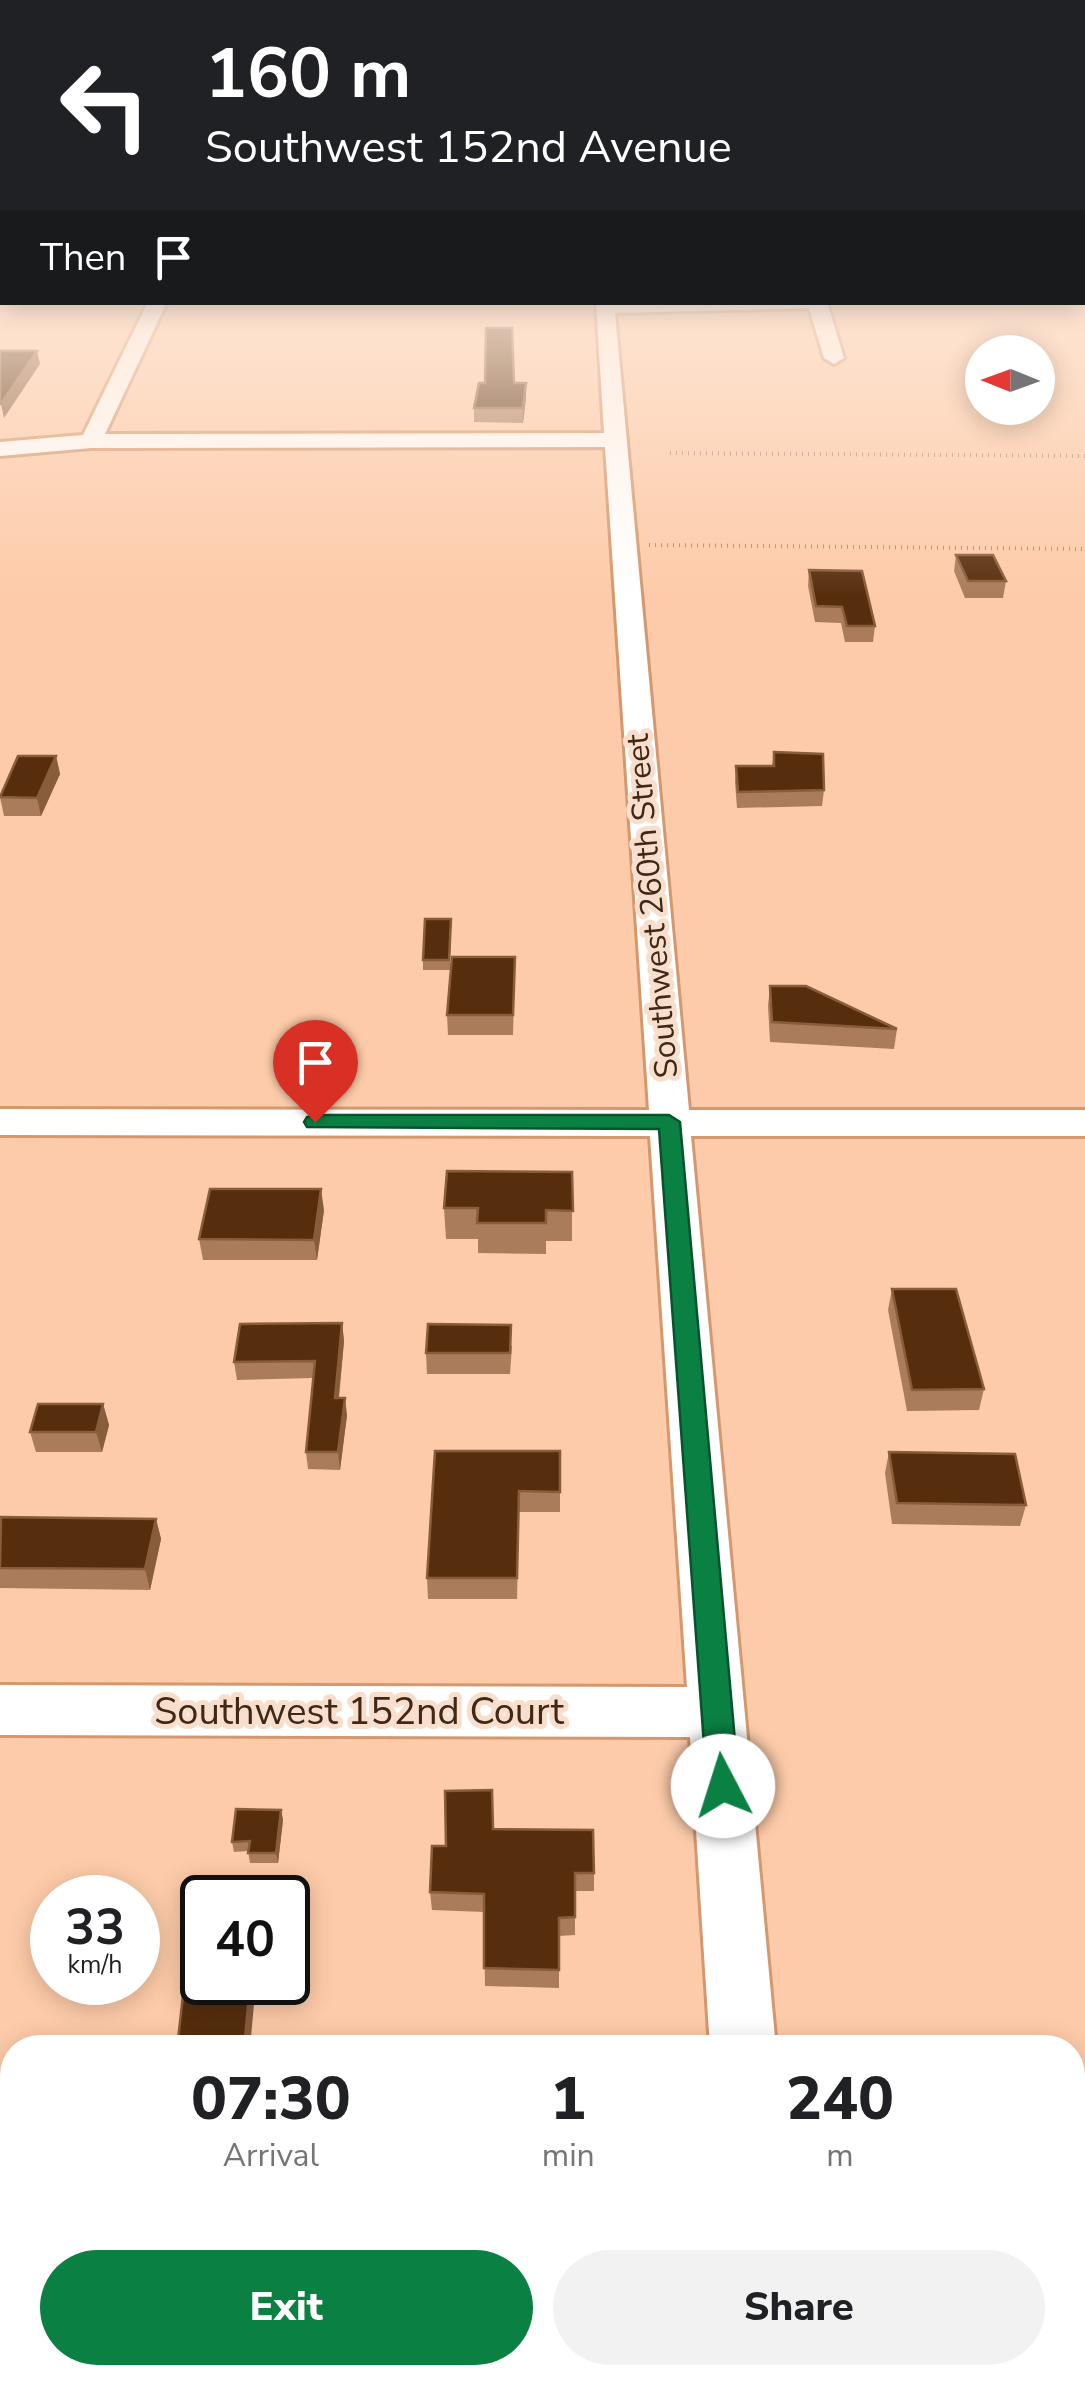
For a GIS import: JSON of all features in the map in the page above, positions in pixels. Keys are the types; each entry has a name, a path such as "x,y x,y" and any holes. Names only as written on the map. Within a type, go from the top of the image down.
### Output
{"street":[{"path":"91,441 124,373"},
{"name":"Southwest 260th Street","path":"611,373 741,2035"},
{"path":"0,449 91,441 616,440"},
{"path":"0,1122 1085,1123"},
{"name":"Southwest 152nd Court","path":"0,1710 717,1712"}],"path":[{"path":"670,453 1085,456"},
{"path":"622,545 1085,549"}],"building":[{"path":"0,373 22,373 1,404"},
{"path":"485,373 514,373 514,383 526,383 523,408 474,408 479,383 485,383"},
{"path":"956,555 993,555 1006,581 968,581"},
{"path":"809,570 862,571 875,626 847,626 842,607 816,606"},
{"path":"774,752 823,754 824,790 738,792 736,766 774,766"},
{"path":"18,756 56,756 37,798 0,797"},
{"path":"425,919 451,919 449,960 423,960"},
{"path":"452,957 515,957 513,1015 447,1015"},
{"path":"770,986 806,986 897,1029 772,1022"},
{"path":"447,1171 572,1172 573,1211 546,1210 546,1223 477,1223 478,1208 444,1208"},
{"path":"210,1189 321,1189 314,1240 199,1239"},
{"path":"892,1289 956,1289 984,1389 912,1390"},
{"path":"342,1323 335,1398 345,1398 338,1452 306,1452 315,1361 234,1362 240,1324"},
{"path":"428,1324 511,1325 510,1353 426,1353"},
{"path":"38,1404 103,1404 96,1432 30,1432"},
{"path":"435,1451 560,1451 560,1492 519,1491 517,1578 427,1578"},
{"path":"889,1452 1015,1454 1026,1505 897,1503"},
{"path":"1,1517 156,1519 145,1569 0,1568"},
{"path":"492,1790 493,1829 593,1830 594,1873 575,1873 575,1917 559,1918 559,1970 484,1968 484,1894 430,1892 432,1846 446,1846 445,1791"},
{"path":"236,1809 281,1810 276,1853 248,1853 250,1841 232,1842"},
{"path":"182,2005 248,2005 245,2035 178,2035"}],"route":[{"path":"315,1122 669,1122 723,1786"}]}
